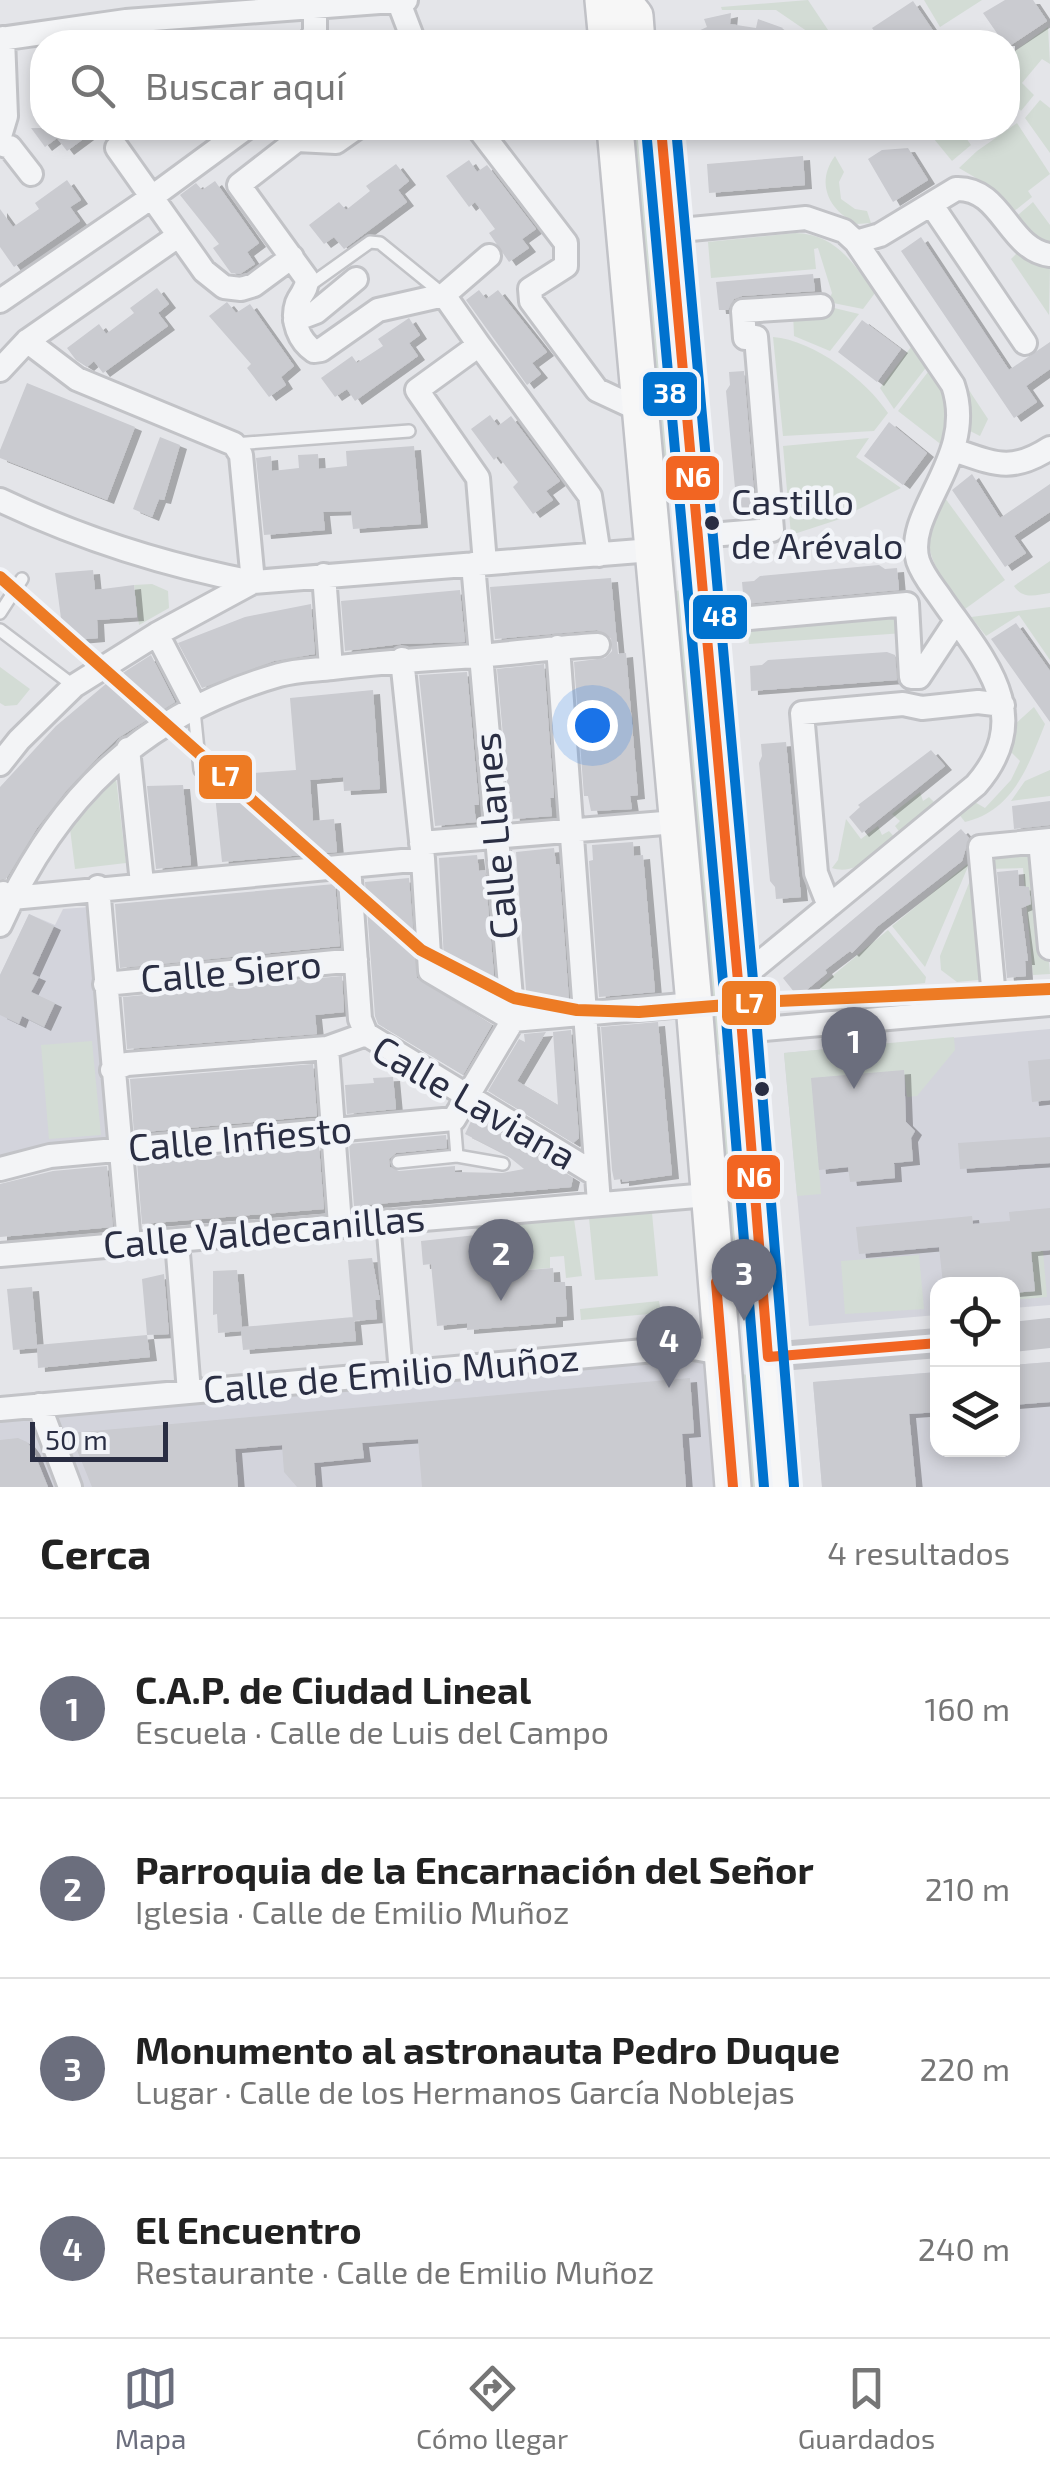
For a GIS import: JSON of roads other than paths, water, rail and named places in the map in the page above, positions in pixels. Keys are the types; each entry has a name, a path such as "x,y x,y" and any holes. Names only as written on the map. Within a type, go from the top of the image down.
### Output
{"main road":[{"path":"604,0 606,30"},
{"path":"622,0 634,16 636,30"},
{"path":"649,0 652,30"},
{"path":"616,140 694,1004 732,1487"},
{"path":"647,140 658,230 671,245"},
{"path":"661,140 738,981 779,1487"},
{"path":"652,550 680,529 694,499"},
{"path":"722,1353 768,1357"},
{"path":"722,1353 749,1365 755,1378 764,1487"}],"street":[{"path":"60,30 126,21 402,0 411,30"},
{"path":"315,6 315,30"},
{"path":"0,136 6,116 2,38 30,34"},
{"path":"0,301 230,140"},
{"path":"287,140 239,185 308,284 298,302 295,320 306,346 314,351 378,310 444,295 489,256"},
{"path":"487,140 566,242 566,266 530,288 530,301 597,390 640,410"},
{"path":"0,144 10,147 31,174"},
{"path":"118,148 178,236 204,270 224,287 254,286 292,258"},
{"path":"856,242 880,235 956,189 976,190 1029,246 1050,255"},
{"path":"931,204 1026,343"},
{"path":"671,245 806,218 844,231 856,242 952,385 958,414 954,450 916,542 920,567 994,674 1001,697 998,746 986,774 738,981"},
{"path":"0,370 27,341 178,236"},
{"path":"295,320 316,312 351,274"},
{"path":"444,295 590,496 599,555"},
{"path":"698,536 772,530 756,337 745,338 743,311 821,306"},
{"path":"27,341 77,379 234,444 242,456 254,582"},
{"name":"Calle Llanes","path":"478,344 417,390 478,478 480,656 513,1020"},
{"path":"954,450 1002,465 1016,465 1050,448"},
{"path":"0,500 97,543 254,582 652,550"},
{"path":"324,574 330,668"},
{"path":"0,764 9,734 74,686 158,634 254,582"},
{"path":"706,622 907,604 911,677 919,677 956,621"},
{"path":"158,634 194,706"},
{"path":"0,925 6,895 52,831 108,766 194,706 282,674 402,659 598,645"},
{"path":"558,647 599,1203"},
{"path":"402,659 430,971 513,1020 694,1004"},
{"path":"829,906 816,873 802,713 904,704 922,708 1001,697"},
{"path":"128,749 142,883"},
{"path":"6,895 348,866 496,836 676,822"},
{"path":"995,1008 980,847 1045,841 1050,948"},
{"path":"348,866 360,1018 366,1034"},
{"path":"98,887 128,1243"},
{"name":"Calle Siero","path":"106,984 356,960"},
{"path":"741,1031 1050,1004"},
{"path":"454,1119 513,1020"},
{"name":"Calle Laviana","path":"112,1070 126,1064 327,1048 366,1034 597,1174"},
{"path":"327,1048 340,1226"},
{"name":"Calle Infiesto","path":"0,1168 50,1156 454,1119"},
{"name":"Calle Valdecanillas","path":"0,1255 708,1195"},
{"path":"388,1221 401,1373"},
{"path":"177,1241 189,1392"},
{"path":"1020,1336 1050,1334"},
{"path":"768,1357 930,1344"},
{"name":"Calle de Emilio Muñoz","path":"0,1406 688,1347 722,1353"},
{"path":"40,1405 70,1487"}],"lane":[{"path":"308,284 351,274 370,242 380,243 444,295"},
{"path":"234,444 410,431"},
{"path":"0,613 22,578"},
{"path":"0,630 74,686"},
{"path":"194,706 200,770"},
{"path":"454,1119 457,1156"},
{"path":"398,1162 457,1156 502,1164"}],"place":[{"name":"Castillo de Arévalo","path":"712,523"},
{"name":"C.A.P. de Ciudad Lineal","path":"854,1089"},
{"name":"Parroquia de la Encarnación del Señor","path":"501,1301"},
{"name":"Monumento al astronauta Pedro Duque","path":"744,1321"},
{"name":"El Encuentro","path":"669,1388"}]}
